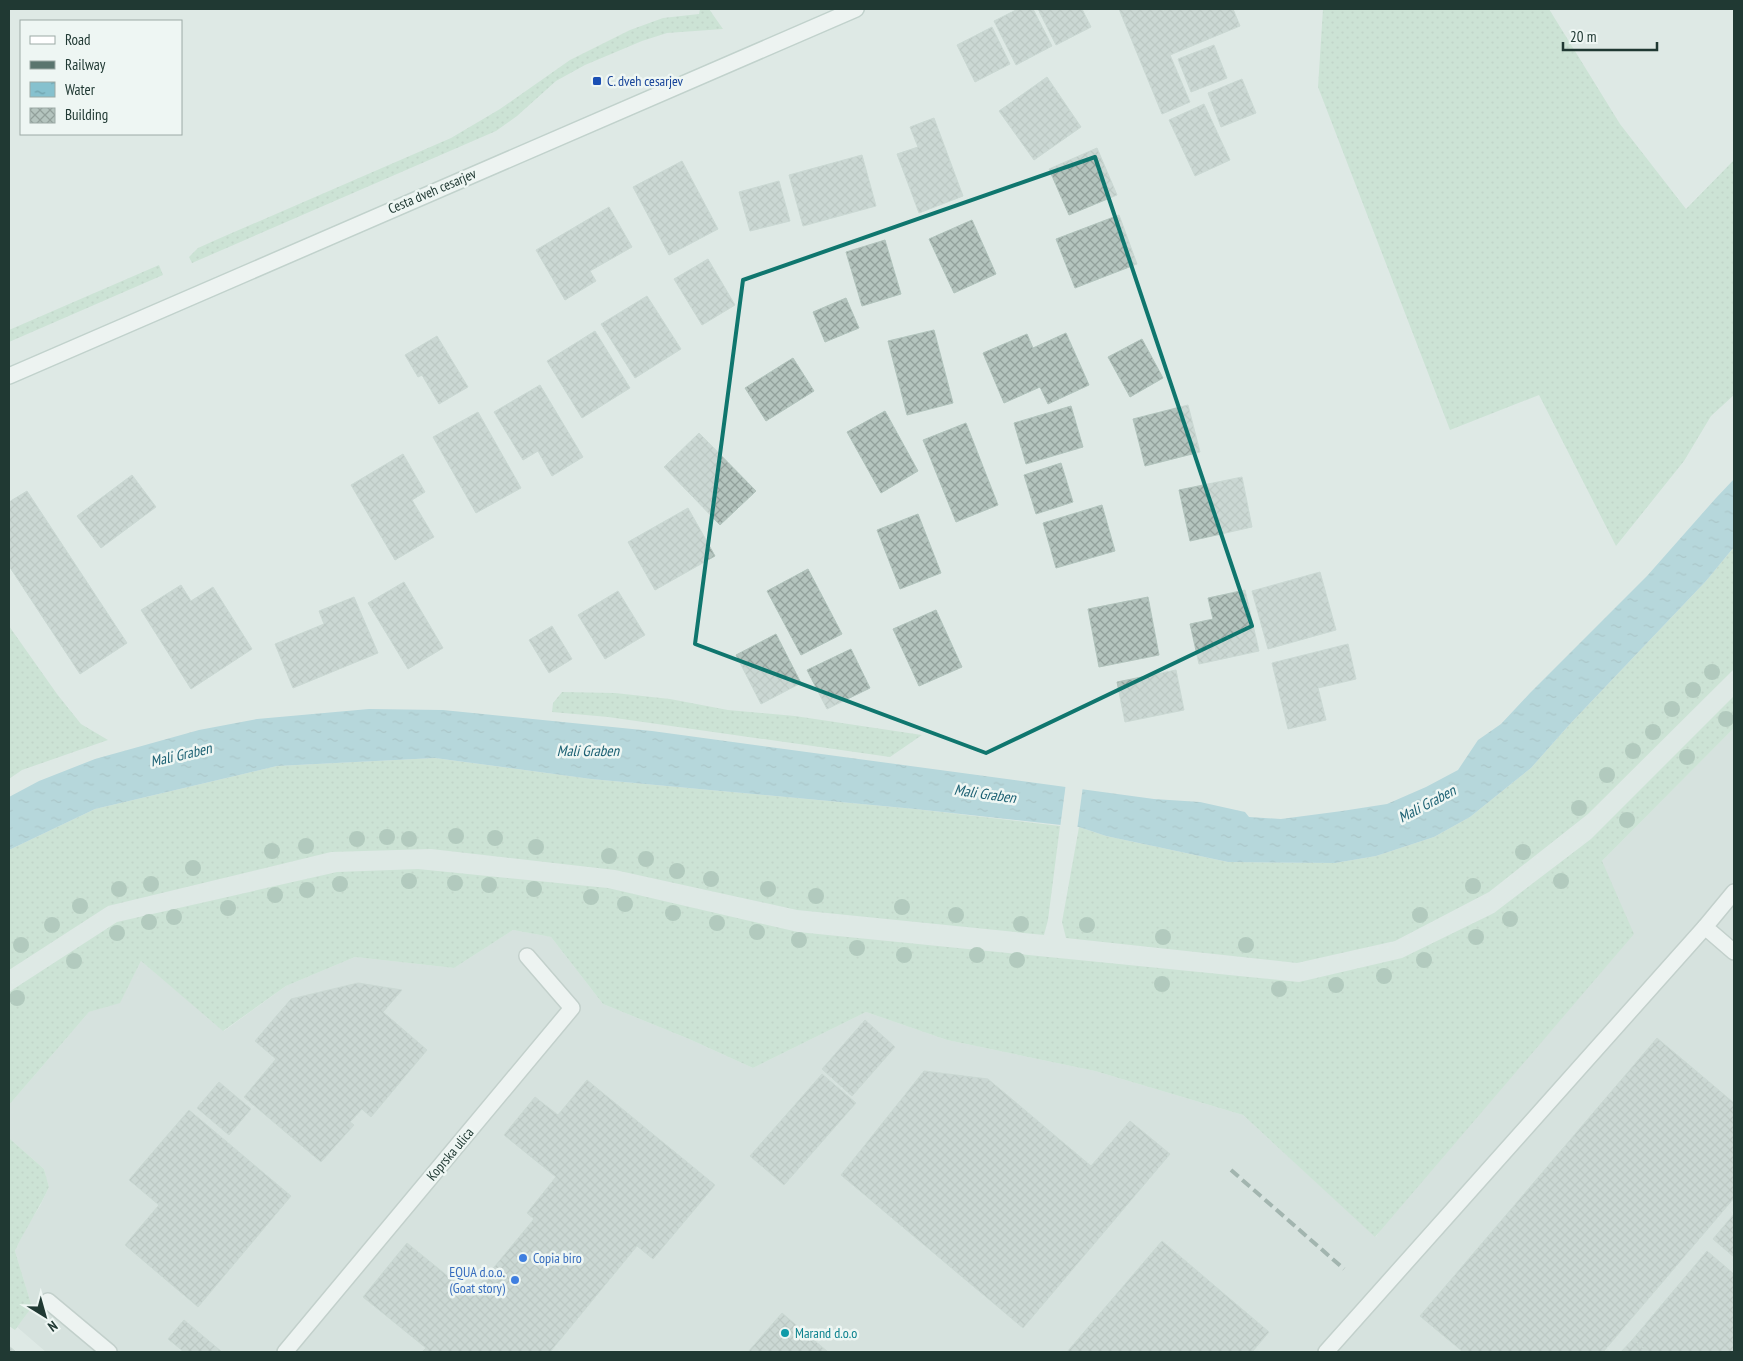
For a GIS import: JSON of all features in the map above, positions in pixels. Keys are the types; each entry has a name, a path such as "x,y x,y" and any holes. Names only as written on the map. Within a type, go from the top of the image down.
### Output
{"street":[{"name":"Cesta dveh cesarjev","path":"9,376 856,9"},
{"path":"1326,1352 1705,927 1734,892"},
{"path":"1705,927 1734,952"},
{"name":"Koprska ulica","path":"285,1352 572,1008 527,956"},
{"path":"48,1301 109,1352"}],"highlighted area":[{"path":"1095,157 1252,626 986,753 695,644 743,280"}],"shaded area":[{"path":"1734,728 1734,1352 46,1352 17,1327 32,1307 15,1251 49,1187 44,1169 9,1138 9,1105 89,1012 120,1002 141,961 224,1031 286,986 355,957 454,968 513,930 551,937 603,1004 689,1039 753,1068 866,1012 947,1040 1095,1071 1243,1115 1376,1237 1602,861"}],"green space":[{"path":"700,9 709,9 723,29 667,33 642,41 585,65 556,81 517,116 496,131 192,263 189,257 198,248 451,138 500,109 570,60 630,30 663,18 699,14"},
{"path":"1323,9 1549,9 1620,124 1686,209 1734,160 1734,395 1711,416 1684,461 1616,546 1539,395 1450,430 1318,87"},
{"path":"159,265 163,275 9,342 9,330"},
{"path":"1734,547 1734,669 1588,814 1489,892 1395,941 1297,963 1066,938 1062,922 1079,827 1106,836 1228,862 1335,863 1376,856 1434,837 1470,817 1531,768 1570,724 1706,581"},
{"path":"9,626 57,694 81,724 108,740 22,770 9,779"},
{"path":"562,692 615,693 670,699 728,710 795,716 922,735 890,757 608,717 552,712 553,703"},
{"path":"1734,696 1734,728 1602,861 1634,934 1375,1237 1243,1115 1095,1071 947,1040 866,1012 753,1068 689,1039 603,1004 551,937 513,930 454,968 355,957 286,986 223,1031 141,961 120,1003 89,1012 9,1105 9,992 117,922 337,872 418,869 608,888 798,932 1299,982 1402,958 1494,913 1591,839"},
{"path":"435,758 591,779 915,809 1060,826 1048,920 1044,935 797,910 615,870 431,849 331,852 108,906 9,970 9,850 95,809 277,766"},
{"path":"9,1138 44,1169 49,1187 15,1251 32,1307 15,1330 9,1326"}],"water":[{"name":"Mali Graben","path":"1734,479 1734,547 1706,581 1570,724 1531,768 1470,817 1434,837 1376,856 1335,863 1228,862 1106,836 1079,827 915,809 591,779 435,758 277,766 95,809 9,850 9,797 39,781 95,759 199,730 257,719 369,709 443,710 652,731 1154,799 1200,802 1245,812 1249,817 1281,819 1387,804 1426,787 1458,770 1478,740 1501,724 1647,576"}],"pier":[{"path":"1066,783 1083,786 1077,830 1060,828"}],"building":[{"path":"1018,9 1033,9 1052,46 1016,65 994,21"},
{"path":"1038,9 1082,9 1091,27 1056,45"},
{"path":"1119,9 1162,9 1163,11 1168,9 1233,9 1240,26 1170,55 1190,102 1162,114"},
{"path":"992,27 1010,64 975,82 957,45"},
{"path":"1214,45 1227,78 1191,92 1178,59"},
{"path":"1047,77 1081,127 1034,160 999,111"},
{"path":"1242,79 1256,113 1221,127 1208,93"},
{"path":"1204,104 1230,160 1195,176 1169,120"},
{"path":"934,118 963,196 919,213 897,154 918,147 910,127"},
{"path":"1097,148 1117,195 1069,215 1049,169"},
{"path":"862,155 876,206 803,226 789,175"},
{"path":"682,161 718,229 669,255 633,187"},
{"path":"779,181 790,221 750,231 739,192"},
{"path":"609,207 632,247 590,271 596,281 565,300 536,250"},
{"path":"1119,215 1137,264 1075,288 1056,239"},
{"path":"972,220 996,274 954,293 929,239"},
{"path":"885,240 901,294 862,306 846,252"},
{"path":"708,259 735,305 702,325 674,279"},
{"path":"647,296 681,349 635,378 601,324"},
{"path":"846,298 859,328 825,342 813,312"},
{"path":"934,330 953,403 907,415 888,341"},
{"path":"595,331 630,388 582,418 547,361"},
{"path":"1066,333 1089,385 1048,404 1040,387 1004,403 983,353 1027,334 1033,348"},
{"path":"437,336 468,387 439,404 422,375 418,377 405,355"},
{"path":"1142,339 1163,378 1130,397 1108,357"},
{"path":"793,358 814,391 766,421 745,388"},
{"path":"540,385 583,457 552,476 538,451 523,460 494,412"},
{"path":"1188,405 1200,452 1145,466 1133,419"},
{"path":"1071,406 1083,447 1026,464 1014,423"},
{"path":"885,411 918,471 881,493 847,432"},
{"path":"478,412 521,488 476,513 433,437"},
{"path":"966,423 998,505 956,522 923,440"},
{"path":"699,433 756,491 720,525 664,467"},
{"path":"403,454 425,492 412,500 434,537 395,560 351,485"},
{"path":"1061,463 1073,502 1036,514 1024,475"},
{"path":"132,475 156,507 101,548 77,516"},
{"path":"1242,477 1252,527 1190,541 1179,490"},
{"path":"27,491 127,643 80,674 9,566 9,502"},
{"path":"1102,505 1115,551 1056,568 1043,523"},
{"path":"688,508 715,556 655,590 628,542"},
{"path":"918,514 941,573 900,589 877,530"},
{"path":"808,569 842,634 801,655 767,591"},
{"path":"1320,572 1336,630 1268,649 1252,591"},
{"path":"404,582 443,648 408,669 368,603"},
{"path":"181,585 191,601 213,587 252,649 191,689 141,610"},
{"path":"1245,590 1259,651 1199,664 1190,624 1213,619 1208,598"},
{"path":"618,591 645,635 605,659 578,615"},
{"path":"354,597 378,653 293,688 275,644 324,624 319,611"},
{"path":"1148,597 1159,655 1099,667 1088,609"},
{"path":"936,610 962,667 919,686 893,629"},
{"path":"552,626 572,659 549,673 529,640"},
{"path":"776,634 801,683 761,704 736,655"},
{"path":"1348,644 1356,679 1318,688 1326,720 1288,729 1272,663"},
{"path":"851,649 870,688 827,709 807,670"},
{"path":"1176,670 1184,710 1125,722 1117,682"},
{"path":"358,983 402,990 383,1012 427,1050 371,1117 362,1109 350,1122 354,1125 321,1162 244,1097 276,1059 255,1041 291,999"},
{"path":"865,1020 895,1047 852,1096 822,1069"},
{"path":"1657,1038 1734,1103 1734,1198 1603,1352 1463,1352 1420,1316"},
{"path":"924,1071 988,1079 1091,1166 1130,1121 1170,1154 1023,1328 841,1175"},
{"path":"822,1074 856,1103 784,1185 750,1156"},
{"path":"587,1080 715,1185 653,1259 637,1246 550,1352 422,1352 426,1348 363,1297 407,1243 471,1295 534,1219 527,1213 556,1177 504,1135 535,1097 558,1115"},
{"path":"219,1082 251,1109 229,1135 197,1108"},
{"path":"189,1110 291,1196 198,1307 125,1245 159,1205 129,1180"},
{"path":"1734,1214 1734,1257 1713,1239"},
{"path":"1162,1241 1269,1332 1252,1352 1067,1352"},
{"path":"1707,1251 1734,1274 1734,1352 1648,1352 1633,1339"},
{"name":"Marand d.o.o","path":"782,1313 828,1352 748,1352"},
{"path":"184,1320 222,1352 184,1352 168,1339"},
{"path":"1633,1339 1648,1352 1621,1352"},
{"path":"9,1346 16,1352 9,1352"}],"railway":[{"path":"1231,1170 1344,1269"}],"place":[{"name":"C. dveh cesarjev","path":"597,81"},
{"name":"Copia biro","path":"523,1258"},
{"name":"EQUA d.o.o. (Goat story)","path":"515,1280"},
{"name":"Marand d.o.o","path":"785,1333"}]}
